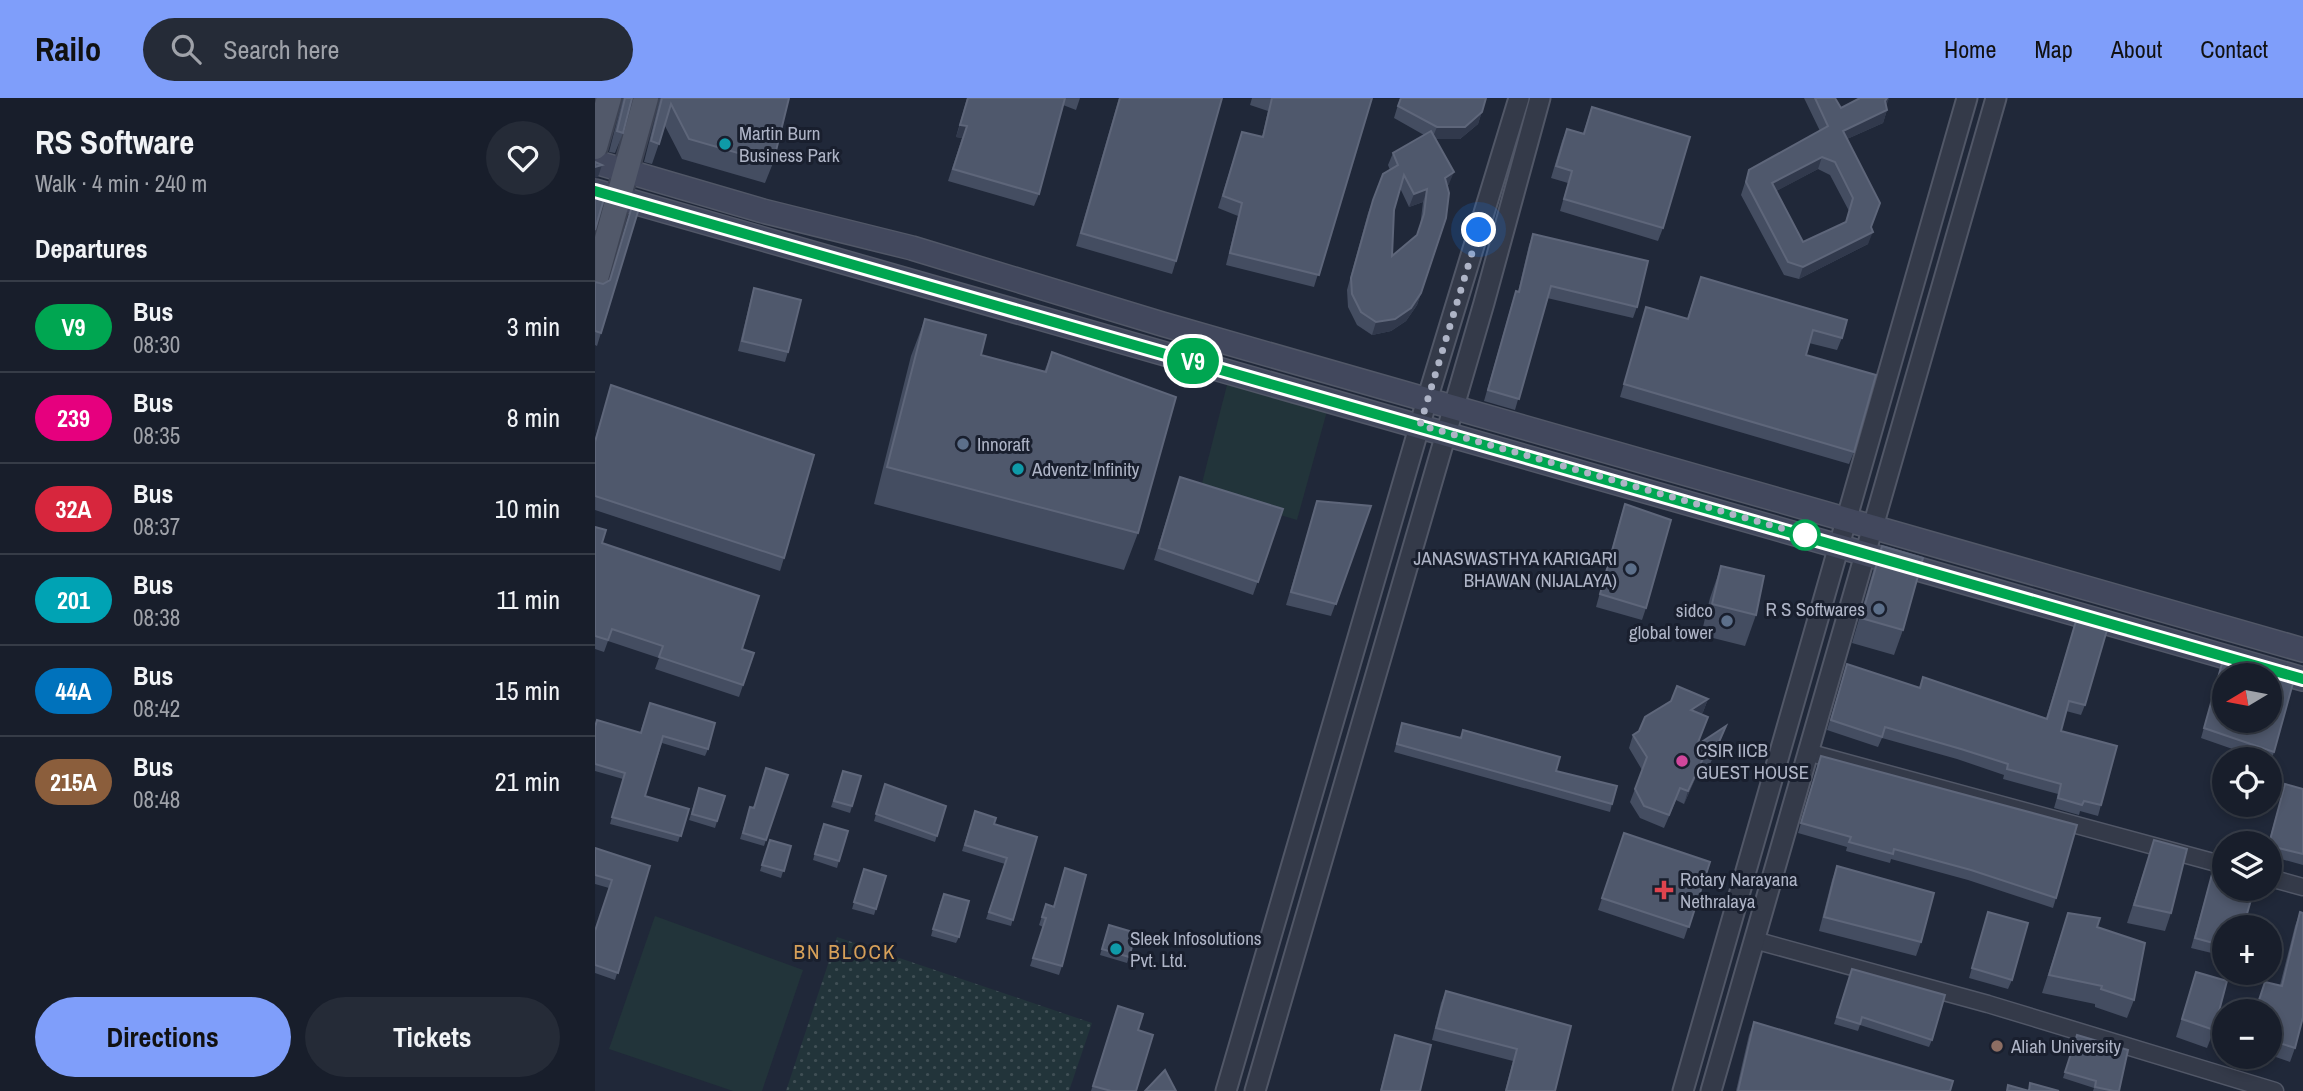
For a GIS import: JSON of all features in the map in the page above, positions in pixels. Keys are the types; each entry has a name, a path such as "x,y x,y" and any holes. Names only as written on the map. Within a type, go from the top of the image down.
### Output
{"main road":[{"path":"595,147 608,98"},
{"path":"595,282 607,194 626,171 646,98"},
{"path":"595,162 763,211 912,248 1427,400 2303,650"},
{"path":"607,194 2303,679"},
{"path":"2150,634 2156,607"}],"street":[{"path":"1226,1091 1427,400 1519,98"},
{"path":"1255,1091 1447,433 1540,98"},
{"path":"1683,1091 1837,544 1967,98"},
{"path":"1711,1091 1996,98"},
{"path":"1493,186 1515,191"},
{"path":"1807,752 2212,862"},
{"path":"2282,881 2303,887"},
{"path":"1754,940 1988,1004 2275,1091"},
{"path":"1713,982 1739,993"}],"shaded area":[{"path":"1228,381 1327,411 1297,520 1200,491"},
{"path":"655,916 803,970 762,1091 733,1091 609,1049"},
{"path":"837,937 1092,1023 1069,1091 786,1091"}],"building":[{"path":"625,98 632,98 623,133 617,131"},
{"name":"Martin Burn Business Park","path":"662,98 789,98 773,163 689,139 671,104 659,144 651,141"},
{"path":"968,98 1065,98 1039,194 953,169 967,126 960,125"},
{"path":"1120,98 1222,98 1176,261 1081,233"},
{"path":"1272,98 1372,98 1319,275 1230,253 1242,203 1223,196 1242,132 1263,137"},
{"path":"1401,98 1486,98 1482,112 1465,127 1437,127 1398,106"},
{"path":"1815,98 1835,98 1841,108 1860,98 1887,98 1887,110 1843,131 1880,203 1871,227 1873,232 1803,267 1788,262 1746,182 1749,170 1828,126","holes":["1822,157 1835,162 1853,198 1846,222 1803,242 1772,183"]},
{"path":"1592,107 1690,137 1663,228 1564,199 1572,171 1556,166 1567,129 1584,134"},
{"path":"1431,131 1454,172 1445,178 1449,193 1446,218 1421,293 1411,308 1395,319 1376,322 1361,312 1352,294 1351,278 1383,174 1398,165 1393,153","holes":["1404,175 1414,194 1427,189 1424,214 1417,235 1392,256 1394,210"]},
{"path":"595,191 605,195 595,230"},
{"path":"633,203 640,205 601,333 595,331 595,282 603,284 610,280"},
{"path":"1533,234 1648,261 1637,307 1551,286 1519,399 1488,390 1516,291 1519,292"},
{"path":"1701,277 1847,320 1842,338 1813,330 1806,355 1876,375 1854,452 1624,384 1646,307 1688,319"},
{"path":"754,288 801,300 788,352 742,341"},
{"name":"Adventz Infinity","path":"925,319 986,335 981,355 1046,372 1052,352 1176,397 1138,533 887,467"},
{"path":"611,385 814,455 784,558 595,496 595,442"},
{"path":"1180,477 1283,509 1258,582 1159,548"},
{"path":"1317,501 1371,506 1336,604 1291,592"},
{"name":"JANASWASTHYA KARIGARI BHAWAN (NIJALAYA)","path":"1625,504 1671,520 1646,608 1600,594"},
{"path":"595,527 606,530 602,543 759,596 742,649 754,653 743,685 659,657 663,646 612,629 608,640 595,636"},
{"path":"1882,546 1923,558 1903,630 1861,618"},
{"path":"1721,566 1764,576 1756,615 1712,604"},
{"path":"2076,621 2107,630 2085,705 2069,701 2061,731 2117,746 2101,805 2084,801 2082,805 2058,798 2061,784 2007,769 2008,764 1961,749 1885,727 1882,737 1831,720 1847,664 1920,688 1923,677 2047,719"},
{"path":"2282,680 2293,683 2282,723"},
{"name":"CSIR IICB GUEST HOUSE","path":"1677,686 1708,699 1691,710 1708,717 1697,745 1726,726 1712,758 1707,750 1688,791 1680,788 1669,815 1644,806 1635,789 1647,757 1633,735 1639,731 1645,717 1671,701"},
{"path":"2212,699 2212,731 2204,728"},
{"path":"650,703 715,723 708,749 663,736 645,796 689,809 681,836 612,817 625,773 595,764 597,720 641,733"},
{"path":"1402,723 1461,738 1463,730 1560,757 1556,771 1617,786 1612,804 1397,744"},
{"path":"2219,733 2279,733 2275,747 2259,747"},
{"path":"1821,756 2077,825 2056,898 1971,870 1894,849 1893,854 1849,842 1851,837 1801,823"},
{"path":"766,768 788,775 766,840 743,833"},
{"path":"843,771 861,776 852,806 834,801"},
{"path":"885,784 946,806 937,836 876,814"},
{"path":"2285,784 2303,789 2303,854 2282,849 2282,831 2272,831 2276,817 2282,817"},
{"path":"699,788 725,796 717,821 692,814"},
{"path":"975,811 996,818 994,824 1037,837 1013,920 989,912 1007,858 965,845"},
{"path":"824,824 848,831 839,861 815,854"},
{"path":"1624,833 1710,862 1689,927 1602,898"},
{"path":"770,840 791,846 784,871 762,865"},
{"path":"2154,840 2187,849 2171,913 2134,905"},
{"path":"595,848 650,866 618,973 595,965 595,931 612,880 595,875"},
{"path":"1837,866 1934,893 1921,942 1824,917"},
{"path":"1065,868 1086,875 1062,966 1033,958 1046,918 1042,917 1046,904 1054,907"},
{"path":"864,869 886,876 876,909 854,902"},
{"path":"2212,874 2212,901 2251,901 2247,915 2212,915 2212,943 2195,938"},
{"path":"944,894 969,901 959,937 933,929"},
{"path":"1988,912 2028,923 2012,980 1972,968"},
{"path":"2300,912 2303,913 2303,1017 2295,1048 2282,1044 2282,999 2259,999 2264,985 2282,986"},
{"path":"2068,913 2100,918 2097,927 2145,943 2134,1000 2101,989 2102,986 2049,975"},
{"name":"Sleek Infosolutions Pvt. Ltd.","path":"1109,925 1136,933 1129,957 1102,949"},
{"path":"1852,969 1945,995 1932,1040 1862,1017 1860,1024 1837,1017"},
{"path":"2196,972 2212,977 2212,985 2226,985 2222,999 2212,999 2212,1029 2182,1019"},
{"path":"1446,991 1571,1026 1555,1091 1506,1091 1517,1049 1436,1028"},
{"path":"1118,1006 1143,1014 1138,1030 1153,1035 1136,1091 1111,1091 1093,1086"},
{"path":"1754,1022 1953,1081 1950,1091 1738,1091"},
{"path":"1395,1035 1431,1045 1420,1091 1381,1091"},
{"path":"2077,1035 2128,1050 2119,1091 2095,1087 2096,1081 2065,1072"},
{"path":"1165,1070 1176,1091 1145,1091"},
{"path":"2030,1083 2059,1091 2029,1091"},
{"path":"2008,1085 2029,1091 2007,1091"}],"bus line":[{"name":"V9","path":"595,191 2303,679"}],"place":[{"name":"Martin Burn Business Park","path":"725,144"},
{"name":"Innoraft","path":"963,444"},
{"name":"Adventz Infinity","path":"1018,469"},
{"name":"JANASWASTHYA KARIGARI BHAWAN (NIJALAYA)","path":"1631,569"},
{"name":"R S Softwares","path":"1879,609"},
{"name":"sidco global tower","path":"1727,621"},
{"name":"CSIR IICB GUEST HOUSE","path":"1682,761"},
{"name":"Rotary Narayana Nethralaya","path":"1664,890"},
{"name":"Sleek Infosolutions Pvt. Ltd.","path":"1116,949"},
{"name":"Aliah University","path":"1997,1046"}],"district":[{"name":"BN BLOCK","path":"845,952"}],"route":[{"path":"1479,230 1420,425 1805,535"}]}
